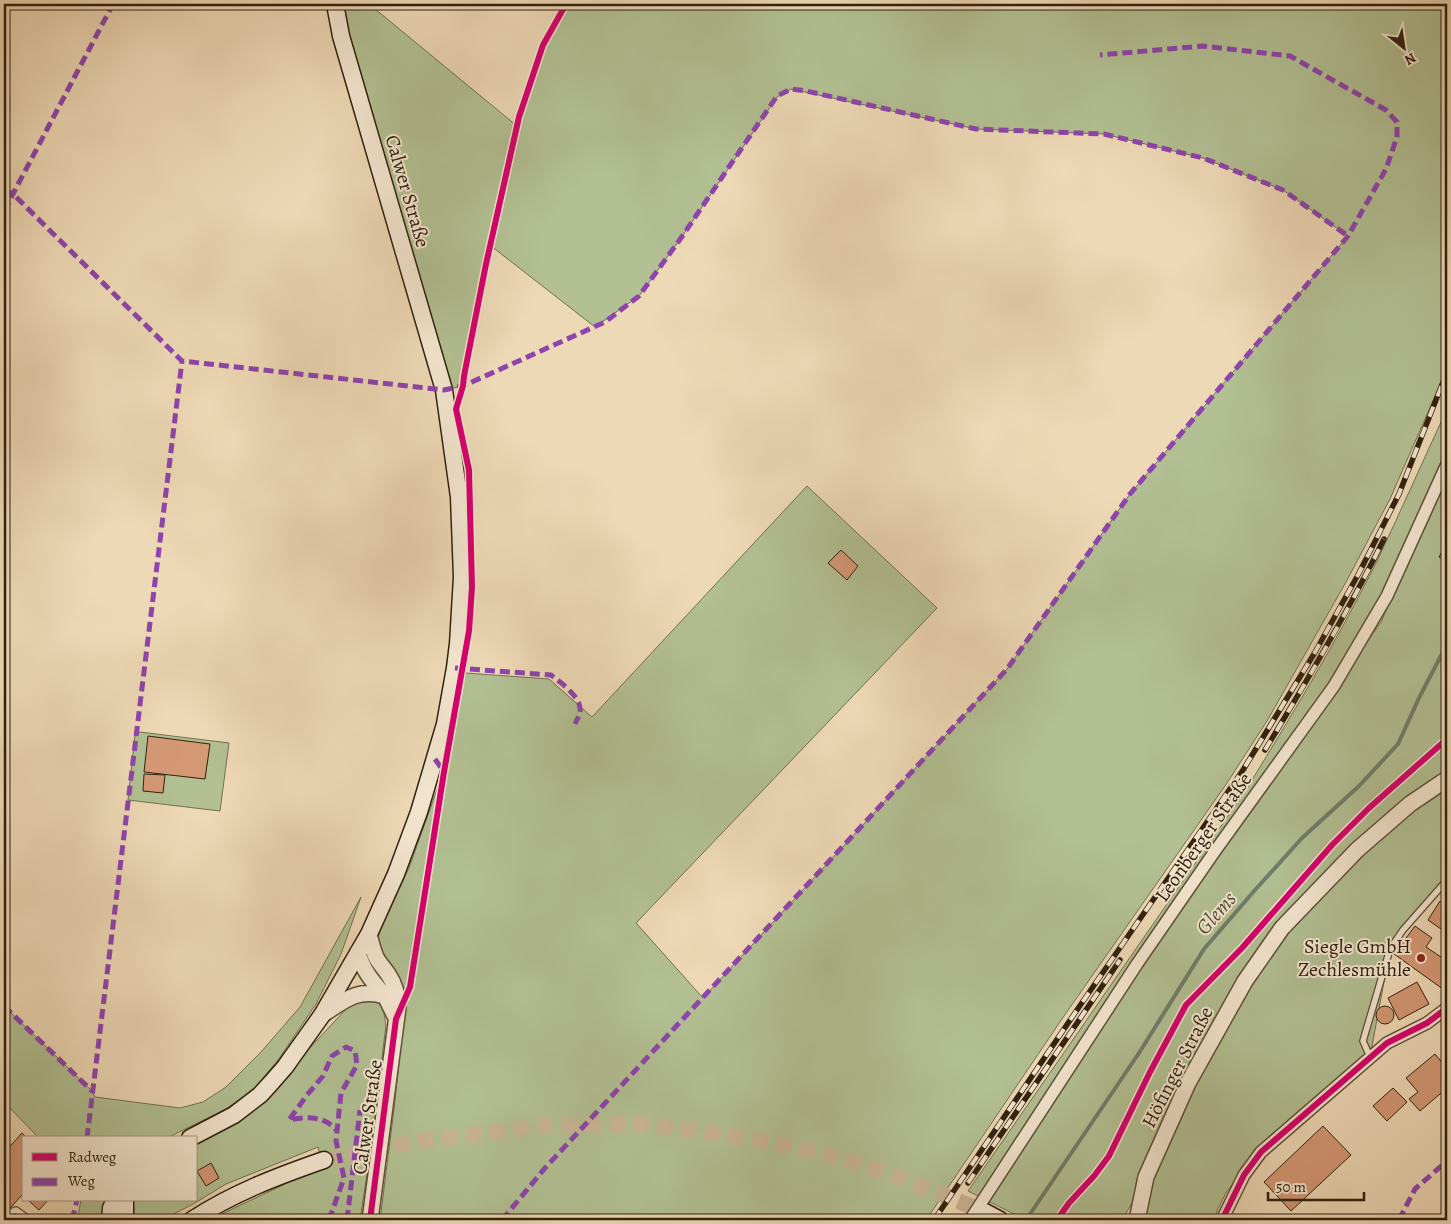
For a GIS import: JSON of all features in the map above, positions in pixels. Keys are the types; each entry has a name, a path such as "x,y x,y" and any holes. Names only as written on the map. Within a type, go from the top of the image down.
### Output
{"main road":[{"name":"Calwer Straße","path":"194,1136 234,1115 260,1095 285,1067 322,1015 369,934 396,874 420,812 445,724 457,652 462,576 459,497 444,390 341,36 334,4"},
{"path":"192,1220 253,1186 324,1160"},
{"path":"114,1202 111,1208 122,1219"},
{"path":"122,1219 125,1202"},
{"path":"984,1212 1000,1220"}],"street":[{"name":"Leonberger Straße","path":"970,1220 1137,964 1334,686 1387,596 1447,464"},
{"name":"Höfinger Straße","path":"1137,1220 1146,1177 1188,1083 1245,980 1282,928 1357,850 1410,804 1447,779"},
{"name":"Calwer Straße","path":"369,934 377,959 390,976 398,996 370,1220"},
{"path":"358,952 360,962 371,980 385,996 396,1018"},
{"path":"322,1015 347,998 362,993 385,996"},
{"path":"1222,1220 1244,1175 1261,1152 1387,1043 1428,1023 1447,1008"}],"lane":[{"path":"1370,1057 1363,1042 1390,949 1403,930 1447,880"},
{"path":"4,1220 11,1212 16,1210 30,1220"}],"green space":[{"path":"335,4 369,4 517,126 543,45 570,4 1447,4 1447,366 1442,380 1390,499 1346,582 1267,721 1227,783 1064,1016 926,1220 380,1220 408,984 403,996 377,942 381,925 409,868 439,784 446,783 452,725 466,673 549,679 592,717 807,486 937,608 636,923 703,998 1007,669 1130,494 1348,236 1283,190 1203,158 1104,134 976,129 791,89 777,97 639,296 595,327 491,246 463,386 444,390"},
{"path":"1447,409 1447,453 1385,594 1274,775 1381,622 1447,471 1447,880 1390,949 1370,1057 1261,1152 1227,1191 1217,1211 1215,1220 1137,1220 1145,1181 1122,1220 1026,1220 968,1191 1244,793 1345,623 1375,565"},
{"path":"140,732 229,743 220,811 128,800 135,735"},
{"path":"361,897 341,954 316,1004 278,1060 253,1090 224,1110 171,1136 37,1136 4,1102 4,1017 9,1011 92,1091 95,1097 180,1108 203,1102 226,1087 261,1052 300,1007"},
{"path":"369,999 378,1003 384,1012 386,1025 360,1220 212,1220 283,1185 306,1171 323,1169 318,1147 226,1184 198,1201 198,1139 260,1101 349,1006"},
{"path":"81,1202 106,1202 105,1220 77,1220"},
{"path":"132,1202 197,1202 164,1219 146,1221 137,1219 132,1212"}],"building":[{"path":"1444,548 1447,550 1447,561 1439,557"},
{"path":"841,550 858,566 847,580 828,563"},
{"path":"148,736 210,744 205,779 144,772"},
{"path":"144,774 165,775 163,793 143,791"},
{"path":"1440,901 1447,906 1447,919 1441,929 1428,920"},
{"name":"Siegle GmbH Zechlesmühle","path":"1415,926 1432,938 1426,947 1447,961 1447,992 1394,954"},
{"path":"1417,982 1429,1004 1399,1020 1388,998"},
{"path":"1385,1006 1393,1011 1394,1015 1389,1023 1385,1024 1377,1019 1376,1015 1381,1007"},
{"path":"1435,1054 1445,1066 1447,1064 1447,1088 1420,1111 1409,1099 1418,1092 1406,1078"},
{"path":"1393,1088 1407,1102 1387,1121 1373,1106"},
{"path":"1323,1126 1351,1155 1291,1211 1264,1182"},
{"path":"22,1133 25,1136 22,1136 22,1195 4,1215 4,1153"},
{"path":"211,1163 219,1178 206,1186 198,1170"},
{"path":"30,1202 46,1202 39,1210"}],"waterway":[{"name":"Glems","path":"1026,1220 1139,1053 1204,949 1302,838 1359,786 1398,744 1447,644"}],"tunnel":[{"path":"324,1160 408,1143 550,1125 646,1124 747,1138 827,1154 904,1179 985,1212"}],"railway":[{"path":"934,1220 1243,770 1314,654 1359,573 1399,494 1447,372"},
{"path":"1265,750 1327,646 1384,539"},
{"path":"968,1183 1120,960"}],"marked path":[{"path":"4,211 113,4"},
{"path":"502,1220 545,1168 1007,669 1130,494 1348,236 1386,169 1397,137 1397,122 1386,110 1290,56 1203,46 1100,55"},
{"path":"4,189 13,194 182,361 444,390 463,386 605,322 639,296 681,238 777,96 791,89 976,129 1104,134 1203,158 1283,190 1348,236"},
{"path":"87,1136 182,361"},
{"path":"455,668 551,675 577,699 580,711 575,724"},
{"path":"435,759 444,772"},
{"path":"4,1006 92,1091"},
{"path":"329,1220 344,1178 336,1141 341,1093 357,1065 355,1051 346,1047 332,1056 323,1076 289,1120 315,1118 327,1122 337,1131"},
{"path":"347,1220 360,1110"},
{"path":"1400,1220 1415,1189 1447,1161"},
{"path":"72,1220 76,1202"}],"cycle path":[{"path":"370,1220 396,1019 410,987 444,772 469,631 472,587 469,470 456,409 463,386 486,264 519,117 543,45 566,4"},
{"path":"1057,1220 1109,1156 1150,1072 1186,1005 1242,948 1332,845 1369,808 1447,739"},
{"path":"1222,1220 1244,1175 1261,1152 1387,1043 1427,1023 1447,1008"}],"place":[{"name":"Siegle GmbH Zechlesmühle","path":"1421,958"}]}
